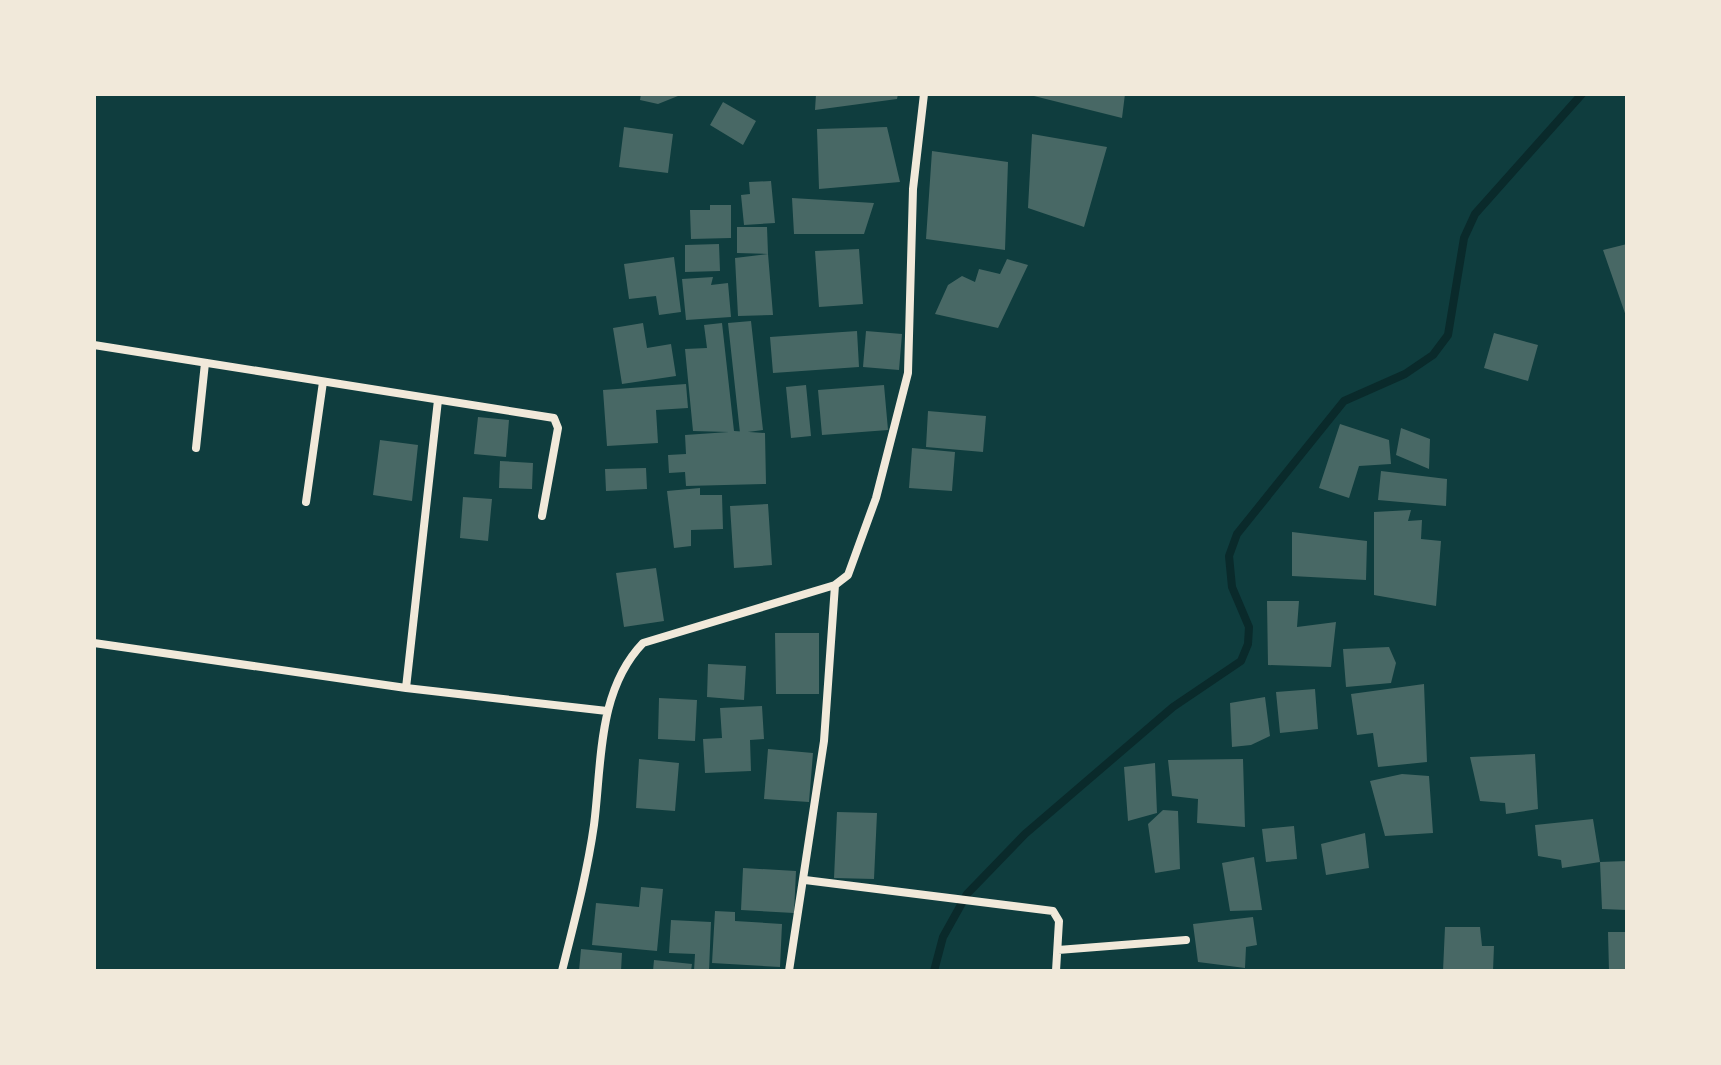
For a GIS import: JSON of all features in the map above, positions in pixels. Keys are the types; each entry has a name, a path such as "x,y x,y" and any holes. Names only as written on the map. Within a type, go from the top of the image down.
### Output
{"street":[{"path":"562,971 593,828 607,711 627,660 643,643 835,585 848,575 871,512 908,373 913,189 924,94"},
{"path":"94,345 554,418 558,428 542,516"},
{"path":"196,448 205,363"},
{"path":"306,502 323,382"},
{"path":"406,688 438,400"},
{"path":"789,971 824,741 835,585"},
{"path":"94,643 406,688 607,711"},
{"path":"805,880 1053,911 1059,921 1056,971"},
{"path":"1058,950 1186,940"}],"building":[{"path":"641,94 683,94 658,104 640,100"},
{"path":"816,94 898,94 897,99 815,110"},
{"path":"1125,94 1122,118 1030,95"},
{"path":"723,102 756,121 743,145 710,125"},
{"path":"624,127 673,134 668,173 619,167"},
{"path":"887,127 900,182 819,189 817,129"},
{"path":"1032,134 1107,147 1084,227 1028,208"},
{"path":"932,151 1008,162 1005,250 926,239"},
{"path":"771,181 775,223 744,225 741,195 750,194 749,182"},
{"path":"792,198 874,203 864,234 794,234"},
{"path":"710,205 731,205 731,238 691,239 690,210 710,210"},
{"path":"737,227 767,227 768,254 737,253"},
{"path":"719,244 720,271 685,272 685,245"},
{"path":"1627,244 1627,319 1603,250"},
{"path":"859,249 863,304 819,307 815,251"},
{"path":"768,254 773,315 738,316 735,258"},
{"path":"674,257 681,312 659,315 656,296 629,299 624,264"},
{"path":"1007,259 1028,265 998,328 935,314 948,285 962,276 975,282 979,269 1000,274"},
{"path":"713,277 711,285 728,283 731,317 686,320 682,279"},
{"path":"751,321 763,430 740,433 728,323"},
{"path":"643,323 647,348 671,344 676,376 622,384 613,328"},
{"path":"722,323 734,431 765,433 766,484 686,486 685,472 669,473 668,455 686,454 685,435 729,432 693,431 685,349 707,348 704,325"},
{"path":"857,331 859,367 773,373 770,337"},
{"path":"866,331 902,334 899,370 863,367"},
{"path":"1494,333 1538,345 1528,381 1484,368"},
{"path":"686,384 688,408 656,410 658,443 607,446 603,390"},
{"path":"806,385 811,436 791,438 786,387"},
{"path":"884,385 888,430 822,435 818,390"},
{"path":"928,411 986,416 983,452 926,447"},
{"path":"478,417 509,420 506,457 474,454"},
{"path":"1340,424 1389,440 1391,464 1359,466 1349,498 1319,488"},
{"path":"1401,428 1430,439 1429,469 1396,455"},
{"path":"380,440 418,445 412,501 373,495"},
{"path":"912,448 955,452 952,491 909,488"},
{"path":"500,461 533,463 532,489 499,488"},
{"path":"646,468 647,489 606,491 605,469"},
{"path":"1381,471 1447,479 1446,506 1378,500"},
{"path":"700,488 700,495 722,495 723,529 691,530 691,546 674,548 667,491"},
{"path":"463,497 492,499 488,541 460,538"},
{"path":"768,504 772,565 734,568 730,506"},
{"path":"1411,510 1408,521 1422,520 1421,539 1441,541 1436,606 1374,595 1374,512"},
{"path":"1292,532 1367,541 1366,580 1292,576"},
{"path":"656,568 664,621 624,627 616,573"},
{"path":"1267,601 1299,601 1297,627 1336,622 1331,667 1268,665"},
{"path":"775,633 819,633 819,694 776,694"},
{"path":"1389,647 1396,663 1391,683 1346,687 1343,649"},
{"path":"708,664 746,666 744,700 707,697"},
{"path":"1424,684 1427,762 1378,767 1373,733 1357,735 1351,694"},
{"path":"1315,689 1318,729 1280,733 1276,692"},
{"path":"1265,697 1270,736 1251,745 1232,747 1230,703"},
{"path":"659,698 697,700 695,741 658,739"},
{"path":"762,706 764,739 750,740 751,771 705,773 703,739 722,738 720,708"},
{"path":"768,749 813,753 809,802 764,799"},
{"path":"1535,754 1538,809 1506,814 1505,803 1480,801 1470,757"},
{"path":"639,759 679,763 675,811 636,808"},
{"path":"1243,759 1245,827 1197,823 1198,799 1172,796 1168,760"},
{"path":"1155,763 1157,813 1128,821 1124,767"},
{"path":"1402,774 1429,776 1433,833 1385,836 1370,781"},
{"path":"1163,810 1178,811 1180,869 1155,873 1148,824"},
{"path":"837,812 877,813 874,879 834,878"},
{"path":"1593,819 1600,862 1562,868 1561,860 1538,856 1535,825"},
{"path":"1294,826 1297,859 1266,862 1262,829"},
{"path":"1365,833 1369,868 1326,875 1321,844"},
{"path":"1254,857 1262,910 1230,911 1222,863"},
{"path":"1627,861 1627,910 1602,909 1600,862"},
{"path":"743,868 796,871 794,913 741,910"},
{"path":"641,887 663,889 657,951 592,945 596,903 639,907"},
{"path":"715,911 735,912 735,921 782,924 780,967 712,963"},
{"path":"1253,917 1257,945 1246,947 1245,968 1198,962 1193,924"},
{"path":"671,920 711,922 709,971 694,971 695,954 669,953"},
{"path":"1445,927 1480,927 1482,946 1494,946 1493,971 1443,971"},
{"path":"1608,932 1627,932 1627,971 1609,971"},
{"path":"581,949 622,953 621,971 579,971"},
{"path":"654,960 692,964 691,971 653,971"}],"waterway":[{"path":"934,971 943,937 967,894 1025,834 1173,707 1241,661 1248,644 1249,627 1232,587 1229,556 1237,534 1344,401 1405,374 1433,355 1448,335 1464,238 1475,214 1582,94"}]}
